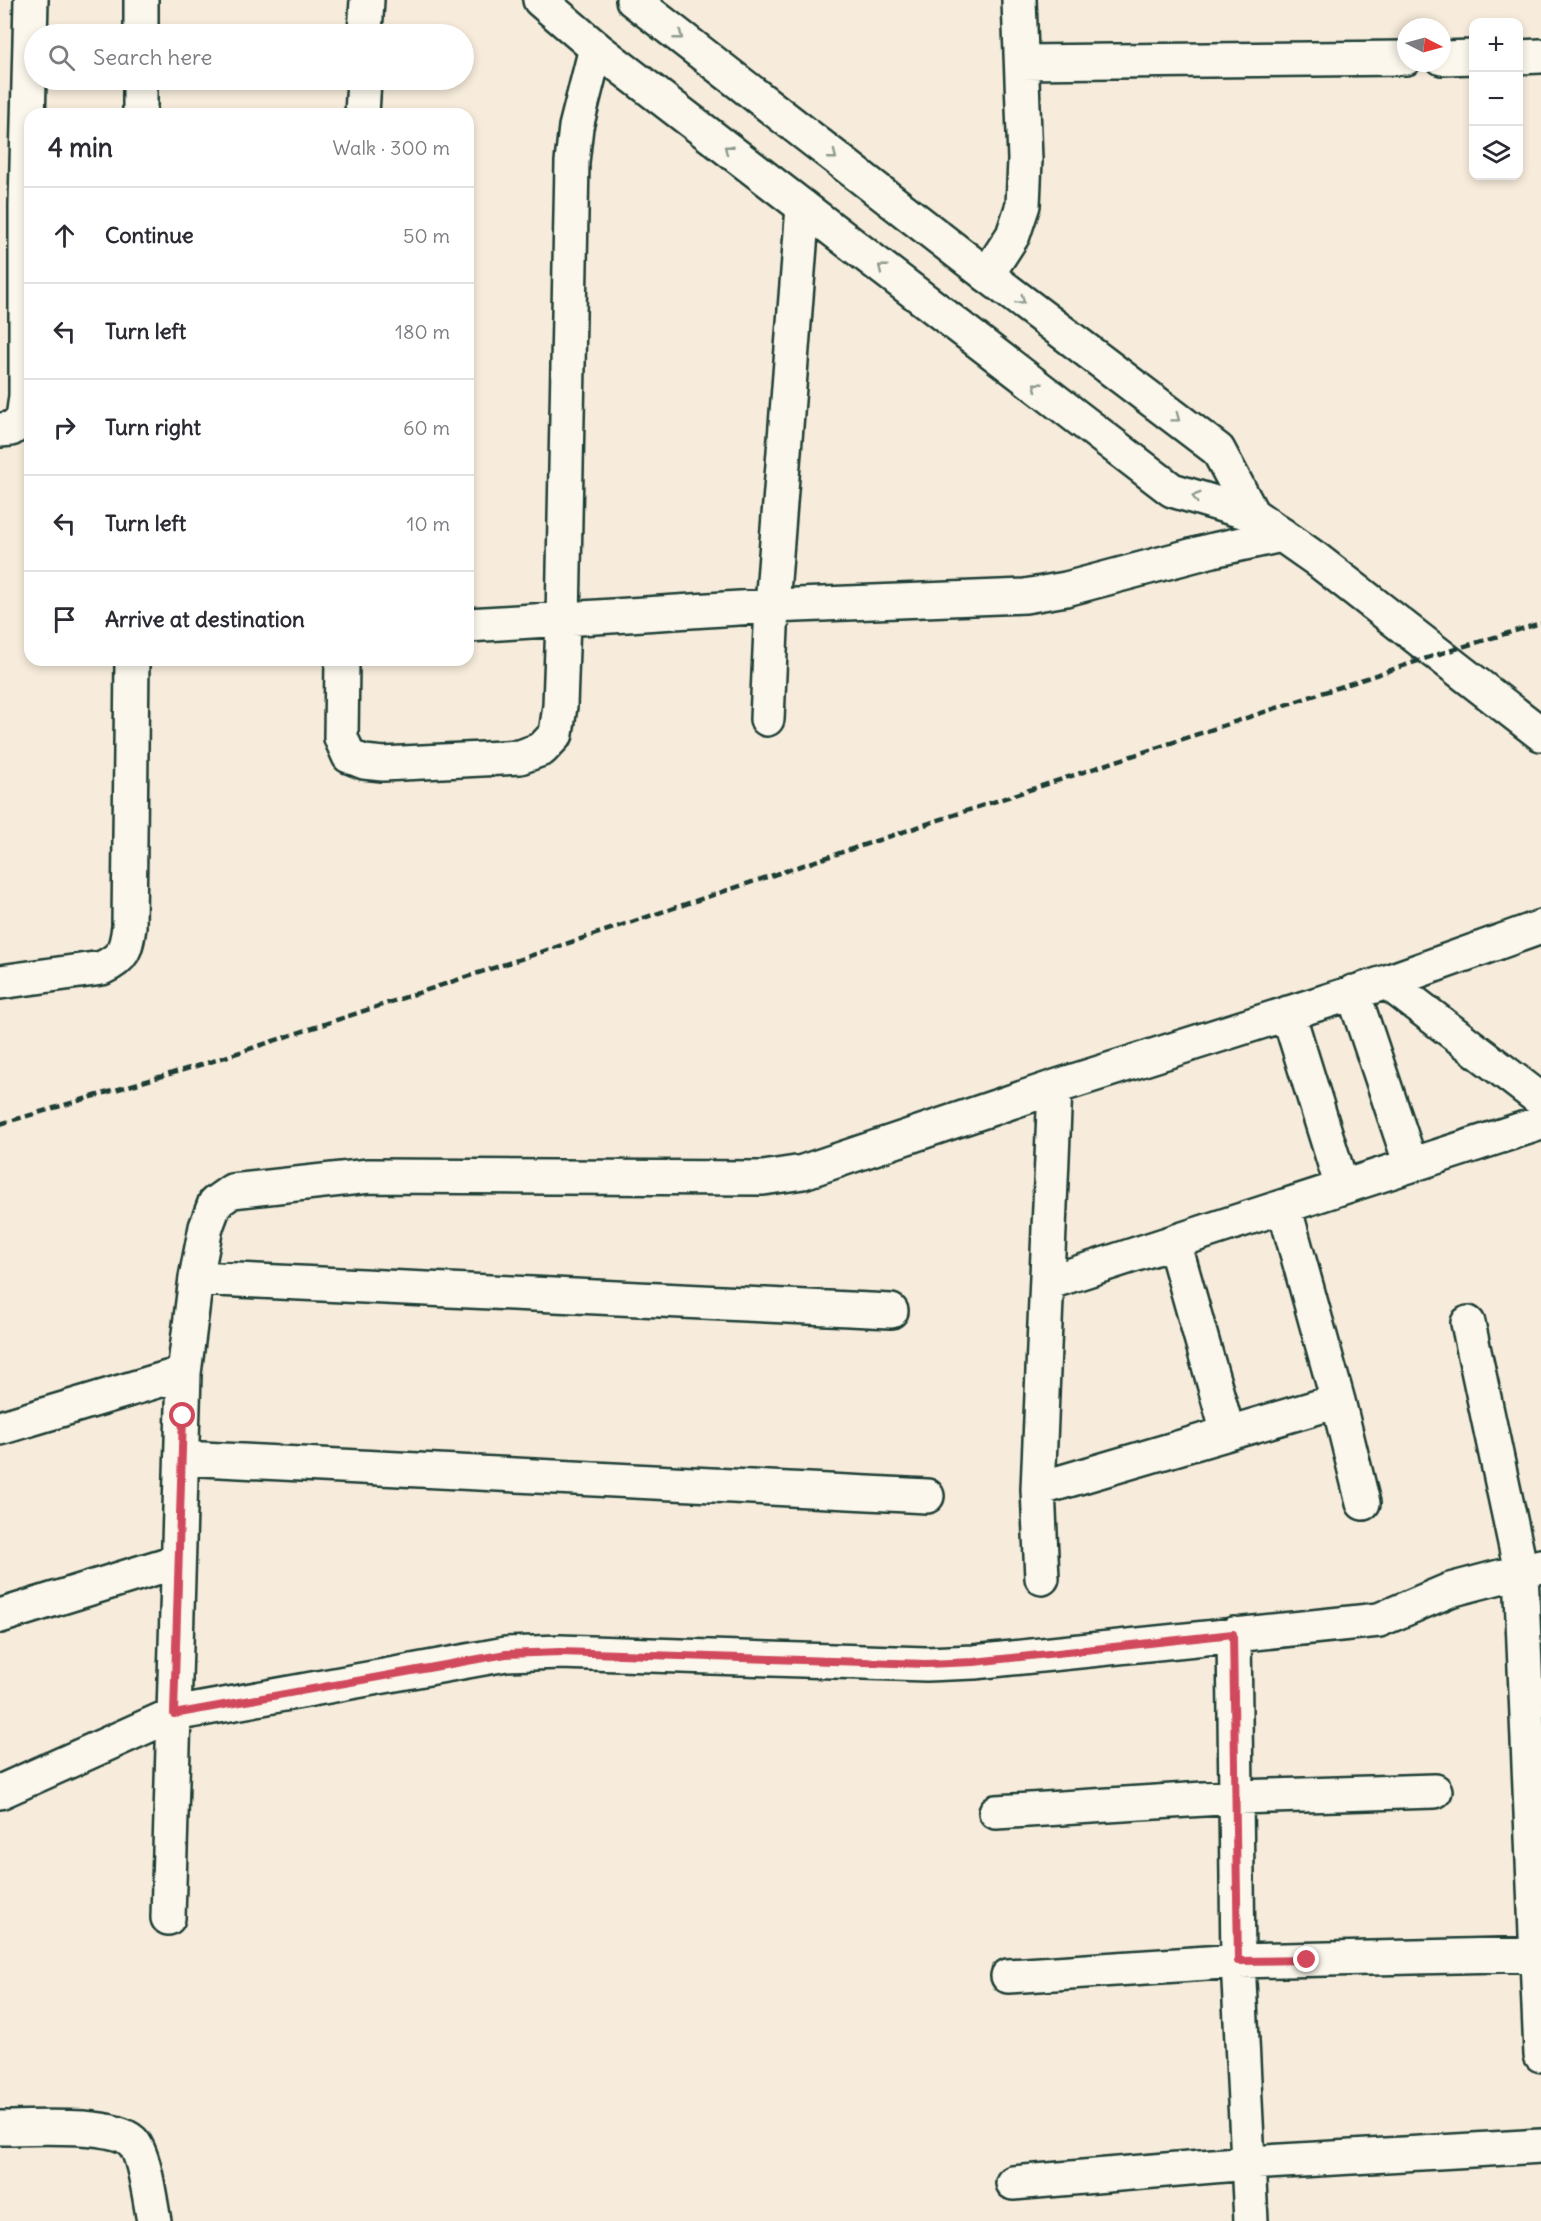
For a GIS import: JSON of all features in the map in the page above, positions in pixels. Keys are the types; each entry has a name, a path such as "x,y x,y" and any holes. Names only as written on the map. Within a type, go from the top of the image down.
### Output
{"street":[{"path":"30,24 32,0"},
{"path":"141,0 141,24"},
{"path":"366,24 367,0"},
{"path":"540,0 596,48 1172,490 1252,514 1346,582 1541,734"},
{"path":"633,0 987,275 1218,450 1252,514"},
{"path":"987,275 1013,236 1023,205 1025,160 1019,0"},
{"path":"342,666 341,738 349,756 364,762 383,764 520,757 542,749 556,734 560,706 563,620 572,162 576,127 596,48"},
{"path":"1523,57 1541,56"},
{"path":"1451,57 1469,57"},
{"path":"1022,62 1397,58"},
{"path":"24,86 13,204 24,366"},
{"path":"140,90 140,108"},
{"path":"362,108 363,90"},
{"path":"767,719 772,606 803,207"},
{"path":"0,430 11,429 23,419 24,411"},
{"path":"474,625 772,606 1025,596 1066,590 1213,550 1282,535"},
{"path":"0,982 102,968 116,962 126,948 129,927 132,666"},
{"path":"168,1918 184,1373 196,1278 206,1227 215,1203 232,1191 369,1176 763,1178 803,1172 1055,1087 1387,982 1541,927"},
{"path":"1387,982 1541,1100"},
{"path":"1353,992 1411,1165"},
{"path":"1288,1013 1342,1187"},
{"path":"1042,1578 1038,1489 1055,1087"},
{"path":"1047,1282 1541,1123"},
{"path":"1284,1206 1338,1401 1363,1503"},
{"path":"1174,1242 1228,1433"},
{"path":"196,1278 891,1311"},
{"path":"1468,1323 1531,1568 1541,2055"},
{"path":"0,1428 184,1373"},
{"path":"1038,1489 1338,1401"},
{"path":"182,1458 927,1496"},
{"path":"0,1616 178,1562"},
{"path":"0,1792 174,1714 506,1654 560,1652 926,1664 974,1662 1379,1620 1450,1590 1531,1568"},
{"path":"1233,1634 1238,1961 1251,2221"},
{"path":"996,1812 1236,1797 1435,1791"},
{"path":"1008,1976 1238,1961 1539,1954"},
{"path":"0,2128 104,2129 132,2141 144,2165 154,2221"},
{"path":"1013,2183 1248,2163 1541,2146"}],"railway":[{"path":"0,1124 210,1062 1439,654 1541,623"}],"route":[{"path":"183,1416 174,1714 506,1654 560,1652 926,1664 974,1662 1233,1634 1238,1961 1307,1960"}]}
